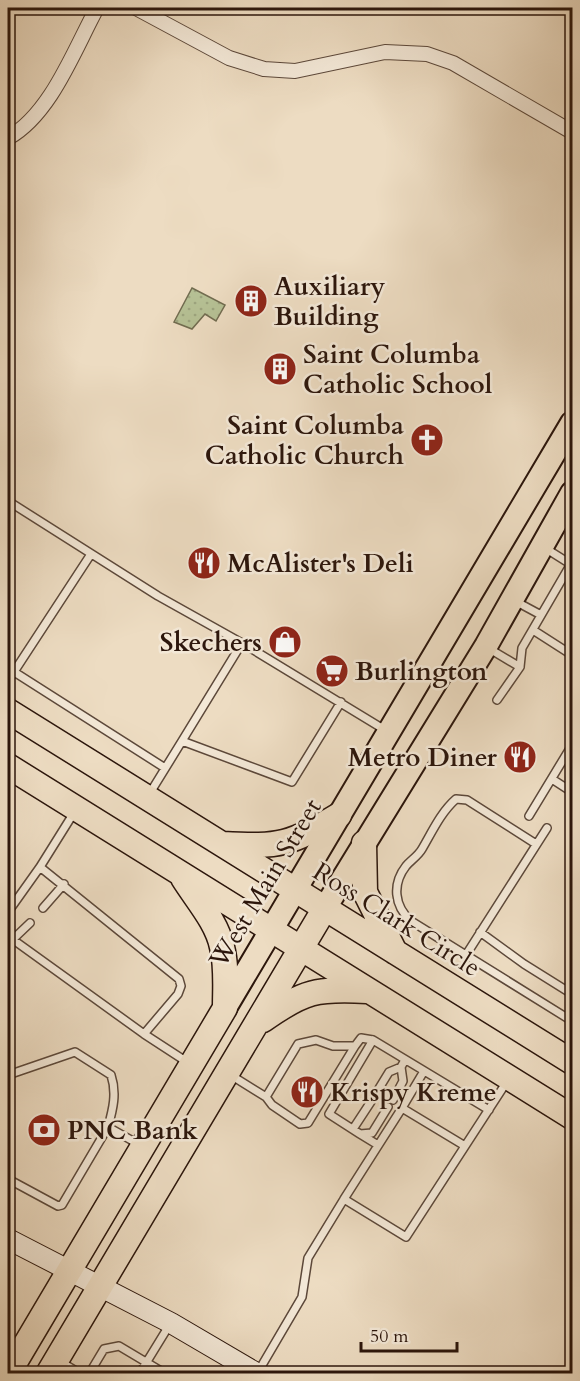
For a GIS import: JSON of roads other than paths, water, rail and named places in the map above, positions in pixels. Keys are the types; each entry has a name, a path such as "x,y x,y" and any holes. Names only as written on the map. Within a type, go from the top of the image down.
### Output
{"highway":[{"name":"Ross Clark Circle","path":"8,711 573,1062"},
{"path":"8,766 573,1117"},
{"path":"221,844 278,845 300,839 339,815"},
{"path":"364,843 365,892 395,951"},
{"path":"180,874 215,928 222,945 225,965 225,1008"},
{"path":"52,1366 324,908"},
{"path":"256,1024 292,999 316,990 369,991"},
{"name":"West Main Street","path":"8,1374 225,1008"}],"main road":[{"name":"West Main Street","path":"225,1008 573,423"},
{"path":"324,908 486,646 573,493"},
{"path":"8,1239 171,1323 258,1373"}],"street":[{"path":"8,138 24,127 41,110 97,8"},
{"path":"136,8 230,58 264,69 295,71 385,52 427,54 453,63 573,132"}],"lane":[{"path":"8,501 91,554 388,732"},
{"path":"497,700 520,667 522,648 572,564 542,547"},
{"path":"8,681 10,669 91,554"},
{"path":"513,599 541,615"},
{"path":"532,630 573,655"},
{"path":"147,798 242,643"},
{"path":"486,646 520,667"},
{"path":"10,669 165,768"},
{"path":"182,741 220,753 292,782 341,702"},
{"path":"529,816 573,745"},
{"path":"552,778 573,792"},
{"path":"536,844 467,800 456,799 448,806 419,854 406,865 397,884 397,898 401,910 411,921 573,1021"},
{"path":"8,912 40,867 76,809"},
{"path":"465,955 547,828"},
{"path":"40,867 64,884 179,979 181,986 177,994 144,1034"},
{"path":"43,908 64,884"},
{"path":"30,923 9,940 191,1064"},
{"path":"480,932 524,964 573,994"},
{"path":"227,1073 267,1097 272,1106 300,1124 308,1123 361,1038 373,1040 403,1063 424,1071 489,1110"},
{"path":"267,1097 298,1044 316,1040 333,1046 355,1046"},
{"path":"373,1040 329,1114 378,1145"},
{"path":"8,1075 75,1052 111,1075 114,1085 114,1104 108,1127 62,1205 58,1206 8,1179"},
{"path":"353,1129 389,1072 403,1063"},
{"path":"360,1134 372,1133 391,1104 404,1081 403,1063"},
{"path":"258,1373 302,1297 308,1258 424,1071"},
{"path":"344,1199 406,1237 510,1078"},
{"path":"402,1108 465,1146"},
{"path":"108,1127 142,1146"},
{"path":"145,1365 171,1323"},
{"path":"88,1374 104,1349 119,1346 128,1355 163,1373"},
{"path":"52,1366 81,1374"}],"place":[{"name":"Auxiliary Building","path":"251,301"},
{"name":"Saint Columba Catholic School","path":"280,369"},
{"name":"Saint Columba Catholic Church","path":"427,440"},
{"name":"McAlister's Deli","path":"204,563"},
{"name":"Skechers","path":"285,642"},
{"name":"Burlington","path":"332,671"},
{"name":"Metro Diner","path":"520,757"},
{"name":"Krispy Kreme","path":"307,1092"},
{"name":"PNC Bank","path":"44,1130"}]}
